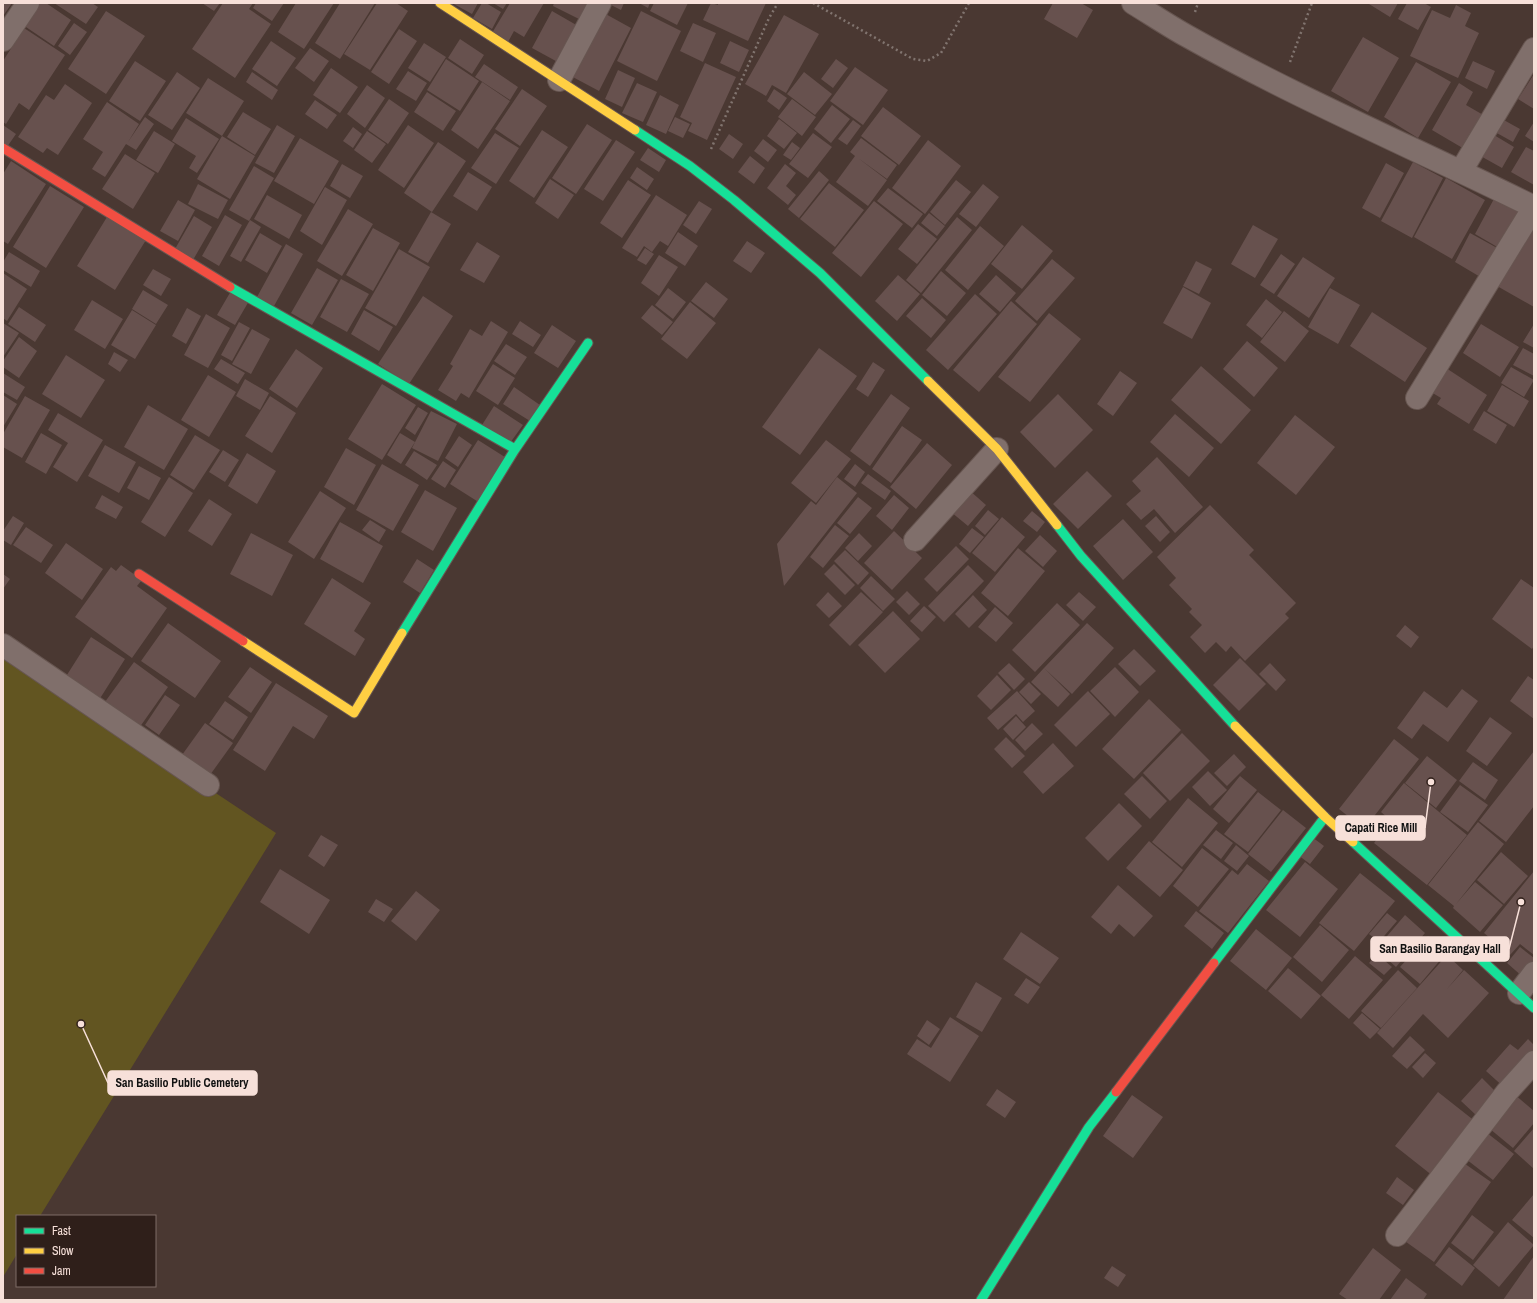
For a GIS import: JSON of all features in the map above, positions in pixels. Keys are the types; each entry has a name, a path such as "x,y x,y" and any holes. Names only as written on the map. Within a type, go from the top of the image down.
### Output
{"street":[{"path":"3,40 28,3"},
{"path":"440,3 700,174 777,235 820,273 997,449 1081,556 1238,730 1325,817 1526,1000 1534,973"},
{"path":"559,80 600,3"},
{"path":"1133,3 1187,36 1283,86 1534,207 1417,398"},
{"path":"1461,171 1534,49"},
{"path":"3,148 230,287 515,450"},
{"path":"140,574 354,713 423,596 515,450 588,343"},
{"path":"915,540 997,449"},
{"path":"3,646 208,785"},
{"path":"981,1300 1089,1127 1325,817"},
{"path":"1397,1235 1502,1098 1534,1062"}],"path":[{"path":"700,174 769,18 778,3"},
{"path":"813,3 913,59 927,61 941,53 969,3"},
{"path":"1283,86 1294,48 1312,3"}],"shaded area":[{"path":"3,652 276,833 41,1215 16,1215 16,1256 3,1277"}],"building":[{"path":"3,3 12,3 3,16"},
{"path":"37,3 46,3 71,20 54,46 23,25"},
{"path":"54,3 92,3 98,7 86,24"},
{"path":"202,3 220,3 214,11"},
{"path":"223,3 253,3 249,9 271,24 235,78 192,49"},
{"path":"256,3 284,3 272,21 253,8"},
{"path":"296,3 334,3 304,49 278,32"},
{"path":"340,3 375,3 340,59 315,43"},
{"path":"377,3 396,3 408,11 370,70 344,54"},
{"path":"452,3 478,3 472,14"},
{"path":"482,3 486,3 501,12 492,29 473,18"},
{"path":"493,3 507,3 503,9"},
{"path":"510,3 544,3 524,37 514,31 508,42 492,33"},
{"path":"554,3 596,3 587,23 553,6"},
{"path":"607,3 624,3 621,10"},
{"path":"639,3 650,3 648,8"},
{"path":"654,3 688,3 677,25 650,11"},
{"path":"711,3 718,5 718,3 766,3 748,41 703,20"},
{"path":"1053,3 1081,3 1093,10 1077,38 1044,19"},
{"path":"1398,3 1390,17 1369,4"},
{"path":"1407,3 1424,3 1431,7 1418,30 1398,19"},
{"path":"1456,5 1471,13 1465,26 1479,33 1458,78 1410,56 1432,10 1450,18"},
{"path":"106,11 145,36 106,94 68,69"},
{"path":"552,11 585,30 565,66 532,48"},
{"path":"641,11 681,31 657,81 617,61"},
{"path":"602,12 631,28 599,91 569,75"},
{"path":"784,15 819,34 786,93 772,85 766,96 745,84"},
{"path":"74,23 87,32 70,55 58,46"},
{"path":"693,23 716,33 703,62 680,51"},
{"path":"24,28 65,55 29,110 19,103 6,124 3,122 3,61"},
{"path":"399,29 417,41 389,84 371,72"},
{"path":"1363,37 1399,58 1368,112 1331,91"},
{"path":"460,39 484,55 472,74 448,58"},
{"path":"271,41 296,58 277,86 252,69"},
{"path":"730,41 749,50 739,72 720,63"},
{"path":"424,43 446,57 430,82 408,68"},
{"path":"310,48 329,61 314,82 295,68"},
{"path":"446,59 479,81 460,111 427,90"},
{"path":"836,59 848,68 833,88 821,79"},
{"path":"135,61 166,81 140,121 109,101"},
{"path":"1473,61 1495,71 1487,89 1465,78"},
{"path":"1416,62 1451,82 1418,138 1384,117"},
{"path":"705,63 736,77 707,140 688,131 692,123 680,117"},
{"path":"484,64 518,87 510,100 475,77"},
{"path":"855,67 888,90 863,125 830,101"},
{"path":"331,68 358,87 340,113 313,95"},
{"path":"618,70 635,78 622,107 605,99"},
{"path":"408,71 427,83 416,101 396,89"},
{"path":"177,72 200,88 172,130 148,115"},
{"path":"252,72 278,90 272,100 246,82"},
{"path":"804,72 832,94 815,115 787,94"},
{"path":"1534,74 1534,109 1518,99"},
{"path":"208,78 244,101 222,136 186,113"},
{"path":"482,82 510,101 478,149 451,130"},
{"path":"637,83 657,92 643,122 622,113"},
{"path":"1459,83 1473,92 1466,105 1485,116 1466,150 1432,130"},
{"path":"65,84 92,103 58,155 47,148 43,153 18,137 46,95 54,100"},
{"path":"367,85 385,98 365,128 347,114"},
{"path":"522,89 547,106 520,146 495,129"},
{"path":"774,89 787,98 779,110 767,101"},
{"path":"427,92 456,111 443,131 414,112"},
{"path":"660,95 679,105 666,134 646,125"},
{"path":"389,99 409,113 388,144 368,130"},
{"path":"792,99 816,117 802,136 778,117"},
{"path":"315,100 337,115 327,129 305,114"},
{"path":"107,102 139,124 128,142 145,117 154,124 136,150 126,144 105,177 92,169 103,152 83,139"},
{"path":"832,105 850,119 831,143 814,129"},
{"path":"883,107 921,136 899,165 861,136"},
{"path":"243,112 271,129 255,155 227,137"},
{"path":"675,117 690,124 683,138 668,131"},
{"path":"186,118 219,139 197,173 189,168 196,156 172,141"},
{"path":"779,119 797,133 784,149 767,136"},
{"path":"1502,119 1520,129 1513,142 1495,132"},
{"path":"853,120 861,126 847,145 838,139"},
{"path":"1534,122 1534,142 1525,136"},
{"path":"587,124 612,140 576,194 552,178"},
{"path":"3,125 16,134 7,147 3,144"},
{"path":"277,125 295,136 274,173 255,163"},
{"path":"408,125 434,143 404,188 378,170"},
{"path":"353,127 362,134 353,148 343,141"},
{"path":"542,130 568,147 534,198 509,181"},
{"path":"154,131 175,144 158,173 136,160"},
{"path":"367,131 386,144 372,163 354,150"},
{"path":"1489,132 1514,147 1502,168 1477,154"},
{"path":"495,133 519,148 496,184 471,168"},
{"path":"813,133 832,147 808,178 789,164"},
{"path":"729,134 743,144 733,159 719,149"},
{"path":"222,136 255,156 230,199 197,179"},
{"path":"300,138 339,161 314,204 274,181"},
{"path":"861,138 897,165 887,179 858,158 887,180 868,206 836,182 855,156 850,152"},
{"path":"763,139 777,150 768,162 754,151"},
{"path":"616,140 635,152 603,201 584,189"},
{"path":"928,140 961,166 925,214 892,188"},
{"path":"438,142 466,161 432,212 404,193"},
{"path":"792,142 800,148 791,160 783,155"},
{"path":"1526,147 1534,151 1534,185 1511,172"},
{"path":"648,148 666,160 659,172 640,160"},
{"path":"125,154 155,173 133,209 102,189"},
{"path":"750,156 765,168 754,184 738,172"},
{"path":"11,161 46,184 8,244 3,241 3,174"},
{"path":"1413,162 1443,178 1412,238 1381,221"},
{"path":"1386,163 1404,173 1380,218 1362,208"},
{"path":"342,164 363,176 350,198 330,186"},
{"path":"785,164 796,173 786,186 796,195 788,205 767,188"},
{"path":"254,166 274,178 249,221 229,210"},
{"path":"637,167 654,179 647,190 630,178"},
{"path":"819,171 829,180 799,218 788,209"},
{"path":"468,172 492,187 477,211 453,196"},
{"path":"1446,178 1485,200 1452,259 1414,237"},
{"path":"550,179 574,195 558,219 535,203"},
{"path":"628,180 651,195 622,238 600,223"},
{"path":"956,180 971,192 945,225 930,212"},
{"path":"829,183 864,210 835,247 800,219"},
{"path":"198,184 228,200 218,219 188,204"},
{"path":"983,184 999,197 976,227 959,214"},
{"path":"50,186 84,207 46,268 13,247"},
{"path":"325,187 347,200 322,245 300,231"},
{"path":"888,188 923,214 912,228 877,201"},
{"path":"267,195 302,215 289,239 254,219"},
{"path":"656,195 687,215 668,246 660,241 652,252 644,246 637,257 622,248"},
{"path":"1495,197 1520,211 1499,248 1475,234"},
{"path":"178,200 195,210 178,241 160,231"},
{"path":"699,201 712,209 696,234 683,225"},
{"path":"874,201 903,224 861,277 832,253"},
{"path":"348,209 373,224 342,276 317,261"},
{"path":"431,212 451,224 428,263 408,252"},
{"path":"929,213 945,226 937,236 921,223"},
{"path":"225,215 242,225 219,266 202,256"},
{"path":"194,216 212,227 193,260 175,249"},
{"path":"107,217 146,240 115,290 77,266"},
{"path":"957,217 972,230 921,293 906,280"},
{"path":"250,220 261,227 241,262 230,256"},
{"path":"1534,222 1534,307 1497,286"},
{"path":"918,224 937,239 917,264 898,249"},
{"path":"1022,225 1053,251 1022,289 991,264"},
{"path":"1253,225 1278,239 1255,278 1231,264"},
{"path":"980,226 1004,246 968,290 945,270"},
{"path":"373,228 400,243 373,291 346,275"},
{"path":"678,232 698,246 685,266 665,253"},
{"path":"260,233 282,246 267,273 245,260"},
{"path":"1470,233 1499,249 1482,278 1455,262"},
{"path":"747,241 765,253 751,273 733,261"},
{"path":"477,242 500,256 484,283 460,270"},
{"path":"286,244 303,254 274,306 257,297"},
{"path":"645,248 654,254 646,265 637,260"},
{"path":"399,249 430,267 396,326 365,308"},
{"path":"9,252 40,271 31,287 3,270 3,262"},
{"path":"1281,254 1295,264 1274,294 1260,285"},
{"path":"659,255 678,267 659,296 641,283"},
{"path":"1303,257 1335,278 1309,318 1277,296"},
{"path":"1052,259 1075,278 1037,321 1015,301"},
{"path":"1196,261 1212,269 1199,294 1183,286"},
{"path":"317,268 338,280 312,325 291,313"},
{"path":"153,269 171,279 161,296 143,285"},
{"path":"941,271 966,293 947,316 922,295"},
{"path":"3,273 27,289 7,321 3,318"},
{"path":"898,275 920,294 897,321 875,301"},
{"path":"996,275 1016,293 1000,312 979,294"},
{"path":"341,279 369,294 347,332 320,317"},
{"path":"706,282 728,299 714,318 691,301"},
{"path":"1183,287 1211,303 1192,339 1163,323"},
{"path":"668,288 686,302 673,319 655,305"},
{"path":"1330,288 1360,305 1338,344 1308,327"},
{"path":"143,290 168,305 156,324 132,309"},
{"path":"231,291 249,301 235,325 217,315"},
{"path":"975,294 997,314 948,370 926,350"},
{"path":"423,296 453,316 409,384 378,364"},
{"path":"922,298 946,320 931,338 906,316"},
{"path":"1266,299 1282,312 1262,338 1246,325"},
{"path":"92,300 123,319 105,349 74,330"},
{"path":"1011,301 1037,324 979,392 953,370"},
{"path":"690,302 716,323 687,359 661,339"},
{"path":"652,305 673,322 662,335 641,318"},
{"path":"19,307 46,325 35,342 8,324"},
{"path":"187,308 201,316 186,344 172,336"},
{"path":"132,310 156,325 135,359 111,345"},
{"path":"364,310 393,327 379,351 351,334"},
{"path":"1284,311 1309,331 1285,362 1260,342"},
{"path":"1372,312 1427,348 1405,382 1350,346"},
{"path":"1049,313 1081,339 1030,402 998,377"},
{"path":"206,314 230,328 208,368 184,355"},
{"path":"491,321 508,332 469,398 461,393 456,401 438,390 453,366 450,364 470,329 482,336"},
{"path":"520,321 541,335 533,347 512,334"},
{"path":"239,322 250,328 232,361 221,355"},
{"path":"3,323 19,333 3,357"},
{"path":"1481,324 1519,347 1500,377 1463,353"},
{"path":"1534,324 1534,348 1523,342"},
{"path":"552,325 576,341 558,368 534,353"},
{"path":"252,329 270,339 251,374 232,364"},
{"path":"19,337 37,351 19,378 3,367 3,361"},
{"path":"1247,341 1278,368 1254,397 1223,369"},
{"path":"506,344 527,357 515,375 494,361"},
{"path":"819,348 857,376 800,455 762,427"},
{"path":"1523,348 1534,354 1534,376 1513,365"},
{"path":"296,349 323,368 297,408 269,389"},
{"path":"114,352 128,360 120,372 108,364"},
{"path":"66,355 105,380 81,418 42,394"},
{"path":"221,359 245,373 238,384 214,369"},
{"path":"873,362 885,370 868,397 856,389"},
{"path":"493,364 515,378 498,405 476,391"},
{"path":"1201,366 1251,410 1221,444 1171,400"},
{"path":"1511,367 1534,380 1524,397 1501,383"},
{"path":"1446,368 1487,395 1469,424 1437,404 1441,398 1431,392"},
{"path":"1120,371 1137,383 1113,416 1097,404"},
{"path":"3,373 25,387 17,400 3,392"},
{"path":"208,375 236,392 209,437 181,420"},
{"path":"245,379 269,393 260,410 236,396"},
{"path":"382,384 416,405 382,460 348,439"},
{"path":"1502,385 1529,401 1514,427 1487,411"},
{"path":"514,387 540,405 530,421 503,404"},
{"path":"891,394 910,408 870,466 850,451"},
{"path":"1058,394 1093,430 1055,468 1020,432"},
{"path":"3,395 17,404 3,427"},
{"path":"25,396 50,410 22,458 3,447 3,434"},
{"path":"270,396 296,413 272,453 245,436"},
{"path":"148,405 188,429 164,470 124,447"},
{"path":"494,406 523,425 510,443 482,425"},
{"path":"418,407 428,413 415,435 405,428"},
{"path":"431,411 457,424 438,461 412,448"},
{"path":"1484,411 1507,425 1496,444 1473,430"},
{"path":"58,413 103,440 77,482 53,467 68,443 48,430"},
{"path":"1175,414 1214,448 1189,477 1150,442"},
{"path":"1295,415 1335,447 1296,495 1257,463"},
{"path":"902,426 922,440 891,483 872,469"},
{"path":"41,433 62,445 46,474 25,462"},
{"path":"400,433 415,442 401,464 387,455"},
{"path":"195,435 220,450 194,490 170,475"},
{"path":"459,436 472,445 458,467 445,458"},
{"path":"478,440 508,459 480,503 450,484"},
{"path":"826,440 851,459 816,503 791,483"},
{"path":"927,443 952,465 916,509 890,487"},
{"path":"105,445 136,462 119,493 88,476"},
{"path":"346,448 376,465 354,505 324,487"},
{"path":"223,450 239,460 225,482 209,472"},
{"path":"414,451 437,465 427,480 405,465"},
{"path":"247,453 276,471 257,504 228,486"},
{"path":"1157,457 1203,507 1175,533 1154,509 1141,520 1126,504 1141,491 1132,481"},
{"path":"443,461 456,470 445,488 431,479"},
{"path":"382,464 419,485 393,531 356,510"},
{"path":"855,464 865,472 855,487 844,479"},
{"path":"139,466 161,478 149,500 127,488"},
{"path":"1087,471 1112,496 1078,529 1053,504"},
{"path":"868,474 891,491 885,500 861,483"},
{"path":"169,477 193,493 165,537 141,522"},
{"path":"837,477 857,493 784,586 777,544 811,501 816,505"},
{"path":"425,490 457,508 433,551 401,532"},
{"path":"969,490 986,505 968,526 951,512"},
{"path":"320,491 346,508 314,559 288,542"},
{"path":"102,495 123,507 116,519 95,508"},
{"path":"894,495 909,508 892,530 876,516"},
{"path":"858,497 872,508 850,534 837,523"},
{"path":"209,499 232,514 212,546 188,531"},
{"path":"1210,505 1254,550 1249,555 1296,603 1285,614 1289,618 1245,661 1231,646 1226,652 1216,642 1205,653 1190,637 1202,625 1189,612 1192,609 1169,585 1176,578 1157,557"},
{"path":"988,510 999,519 985,535 975,526"},
{"path":"1032,511 1045,522 1037,532 1023,521"},
{"path":"13,516 24,523 11,545 3,540 3,531"},
{"path":"1156,516 1170,532 1160,542 1145,526"},
{"path":"1002,517 1025,537 995,572 972,553"},
{"path":"1123,519 1153,552 1123,580 1093,546"},
{"path":"370,520 386,530 379,542 362,530"},
{"path":"340,522 383,546 363,583 320,559"},
{"path":"835,525 849,536 823,568 810,557"},
{"path":"26,527 53,545 41,563 13,545"},
{"path":"972,528 984,537 970,553 959,544"},
{"path":"894,531 922,558 892,590 864,563"},
{"path":"251,533 293,555 272,596 230,574"},
{"path":"859,533 872,546 858,561 845,548"},
{"path":"1040,535 1057,551 1043,567 1025,551"},
{"path":"66,543 103,569 82,600 45,573"},
{"path":"956,546 969,559 937,592 924,579"},
{"path":"1018,548 1045,571 1008,616 981,593"},
{"path":"845,550 869,573 858,585 834,561"},
{"path":"417,559 434,570 420,593 403,582"},
{"path":"834,564 855,585 845,595 824,574"},
{"path":"121,565 142,580 137,586 167,608 132,658 75,617 111,567 116,571"},
{"path":"968,565 984,581 944,622 928,606"},
{"path":"3,574 10,579 3,589"},
{"path":"871,576 895,599 883,611 860,588"},
{"path":"332,578 371,603 354,631 365,639 355,656 304,624"},
{"path":"1521,579 1534,588 1534,646 1532,649 1492,619"},
{"path":"907,591 920,604 909,615 896,602"},
{"path":"828,592 842,606 829,618 816,605"},
{"path":"861,592 883,612 850,646 829,625"},
{"path":"1079,592 1096,607 1083,621 1066,605"},
{"path":"973,595 987,610 969,628 955,614"},
{"path":"1057,603 1080,625 1035,672 1012,650"},
{"path":"924,606 936,617 922,632 910,621"},
{"path":"995,607 1013,623 996,642 978,627"},
{"path":"893,611 920,639 885,673 858,645"},
{"path":"168,623 221,661 195,698 141,661"},
{"path":"1087,623 1114,648 1072,694 1044,668"},
{"path":"1405,625 1419,637 1411,648 1396,636"},
{"path":"91,637 125,659 99,700 65,678"},
{"path":"1134,649 1156,671 1140,686 1118,664"},
{"path":"1240,658 1266,684 1239,711 1213,685"},
{"path":"134,662 168,687 137,731 102,706"},
{"path":"1009,663 1025,679 1014,690 998,673"},
{"path":"1270,663 1286,680 1276,691 1259,674"},
{"path":"250,667 272,682 251,713 228,697"},
{"path":"1115,667 1139,692 1115,717 1090,691"},
{"path":"1044,668 1070,694 1058,707 1031,682"},
{"path":"997,675 1011,690 991,710 977,696"},
{"path":"1528,676 1534,680 1534,719 1510,701"},
{"path":"1029,682 1041,694 1031,704 1019,692"},
{"path":"276,683 328,716 314,739 293,726 265,771 233,750"},
{"path":"1462,689 1478,701 1448,742 1423,724 1412,739 1397,728 1424,691 1447,708"},
{"path":"1017,691 1035,711 1023,722 1016,714 998,730 987,718"},
{"path":"1088,691 1110,714 1076,747 1054,725"},
{"path":"165,695 180,705 159,735 145,725"},
{"path":"1149,699 1181,730 1134,779 1102,749"},
{"path":"225,701 248,717 233,740 209,724"},
{"path":"1016,716 1026,727 1013,740 1003,729"},
{"path":"1490,717 1512,733 1487,766 1466,751"},
{"path":"205,723 233,743 210,775 182,755"},
{"path":"1032,723 1043,734 1025,751 1015,740"},
{"path":"1182,733 1210,761 1170,801 1143,773"},
{"path":"1006,737 1025,756 1012,768 994,749"},
{"path":"1394,739 1419,759 1364,829 1339,809"},
{"path":"1053,743 1074,766 1043,794 1023,772"},
{"path":"1534,751 1534,806 1506,842 1479,821"},
{"path":"1234,754 1246,767 1227,786 1214,773"},
{"path":"1427,756 1457,780 1436,808 1405,783"},
{"path":"1473,762 1498,780 1485,800 1459,781"},
{"path":"1208,771 1227,790 1210,806 1192,787"},
{"path":"1142,776 1167,801 1150,819 1124,794"},
{"path":"1240,776 1257,790 1229,823 1213,809"},
{"path":"1404,783 1467,835 1427,885 1374,843 1391,821 1381,812"},
{"path":"1460,785 1488,805 1468,832 1440,812"},
{"path":"1258,792 1281,810 1248,852 1224,834"},
{"path":"1188,798 1218,823 1182,867 1152,842"},
{"path":"1119,803 1142,826 1108,861 1085,838"},
{"path":"1283,810 1306,828 1271,872 1248,854"},
{"path":"1478,822 1504,844 1456,904 1475,882 1503,905 1480,932 1453,908 1454,906 1428,885"},
{"path":"1216,830 1233,843 1221,859 1203,845"},
{"path":"321,835 338,845 324,867 308,856"},
{"path":"1312,837 1324,846 1310,864 1298,855"},
{"path":"1149,841 1183,870 1160,897 1126,868"},
{"path":"1236,845 1249,856 1237,871 1224,861"},
{"path":"1202,848 1229,869 1198,907 1173,886"},
{"path":"1501,852 1528,876 1504,904 1477,880"},
{"path":"1305,862 1338,889 1300,937 1266,910"},
{"path":"1247,864 1269,881 1228,933 1199,911 1232,870 1238,875"},
{"path":"280,869 330,900 309,934 260,902"},
{"path":"1534,871 1534,955 1520,944 1510,955 1484,933"},
{"path":"1360,873 1395,901 1354,951 1319,923"},
{"path":"1118,885 1153,916 1134,937 1119,924 1111,934 1091,917"},
{"path":"416,891 440,910 416,941 391,921"},
{"path":"376,899 393,909 384,922 368,912"},
{"path":"1196,911 1224,933 1212,949 1184,926"},
{"path":"1387,913 1397,921 1379,942 1369,934"},
{"path":"1405,915 1425,933 1396,967 1376,949"},
{"path":"1320,925 1349,950 1322,982 1293,957"},
{"path":"1256,929 1292,958 1266,990 1230,961"},
{"path":"1021,932 1059,958 1040,984 1003,959"},
{"path":"1428,936 1447,952 1420,984 1400,967"},
{"path":"1520,947 1534,958 1534,963 1523,977 1507,963"},
{"path":"1377,954 1392,967 1384,975 1369,963"},
{"path":"1447,955 1463,970 1447,989 1464,970 1489,993 1448,1038 1423,1014 1393,1048 1377,1033"},
{"path":"1355,956 1383,980 1349,1019 1321,995"},
{"path":"1288,968 1321,996 1301,1019 1268,991"},
{"path":"1398,970 1417,988 1381,1028 1361,1011"},
{"path":"1026,978 1040,987 1028,1004 1014,995"},
{"path":"976,982 1002,998 982,1032 956,1017"},
{"path":"1362,1013 1380,1029 1370,1039 1353,1023"},
{"path":"950,1017 979,1036 950,1082 907,1054 917,1039 931,1048"},
{"path":"927,1020 940,1029 929,1045 917,1036"},
{"path":"1410,1036 1425,1050 1407,1069 1392,1056"},
{"path":"1528,1039 1534,1045 1534,1057 1506,1089 1486,1071 1510,1044 1518,1050"},
{"path":"1425,1053 1436,1063 1423,1078 1412,1067"},
{"path":"1482,1078 1497,1093 1477,1116 1461,1101"},
{"path":"997,1089 1016,1102 1005,1118 986,1105"},
{"path":"1438,1092 1476,1122 1433,1176 1395,1146"},
{"path":"1514,1094 1534,1111 1534,1123 1513,1148 1484,1124"},
{"path":"1132,1095 1163,1117 1133,1158 1103,1136"},
{"path":"1534,1128 1534,1169 1514,1151"},
{"path":"1482,1129 1514,1154 1493,1180 1462,1156"},
{"path":"1458,1159 1491,1182 1434,1262 1402,1239"},
{"path":"1397,1177 1414,1190 1403,1205 1386,1193"},
{"path":"1534,1194 1534,1238 1512,1220"},
{"path":"1472,1215 1494,1232 1473,1260 1451,1243"},
{"path":"1508,1222 1534,1245 1499,1287 1473,1265"},
{"path":"1449,1247 1475,1268 1462,1286 1435,1265"},
{"path":"1373,1248 1401,1270 1379,1300 1348,1300 1339,1294"},
{"path":"1534,1256 1534,1300 1503,1300"},
{"path":"1112,1266 1126,1275 1118,1287 1104,1278"},
{"path":"1406,1278 1427,1294 1423,1300 1390,1300"}],"traffic: fast":[{"path":"635,130 690,166 734,200 820,273 928,381"},
{"path":"230,287 515,449"},
{"path":"402,633 514,451 588,343"},
{"path":"1057,525 1081,556 1235,726"},
{"path":"1214,963 1325,817"},
{"path":"1353,842 1534,1008"},
{"path":"981,1300 1089,1127 1116,1092"}],"traffic: slow":[{"path":"440,3 635,130"},
{"path":"928,381 997,449 1057,525"},
{"path":"243,641 354,713 402,633"},
{"path":"1235,726 1325,817 1353,842"}],"traffic: jam":[{"path":"3,148 230,287"},
{"path":"139,574 243,641"},
{"path":"1116,1092 1214,963"}],"place":[{"name":"Capati Rice Mill","path":"1431,782"},
{"name":"San Basilio Barangay Hall","path":"1521,902"},
{"name":"San Basilio Public Cemetery","path":"81,1024"}]}
